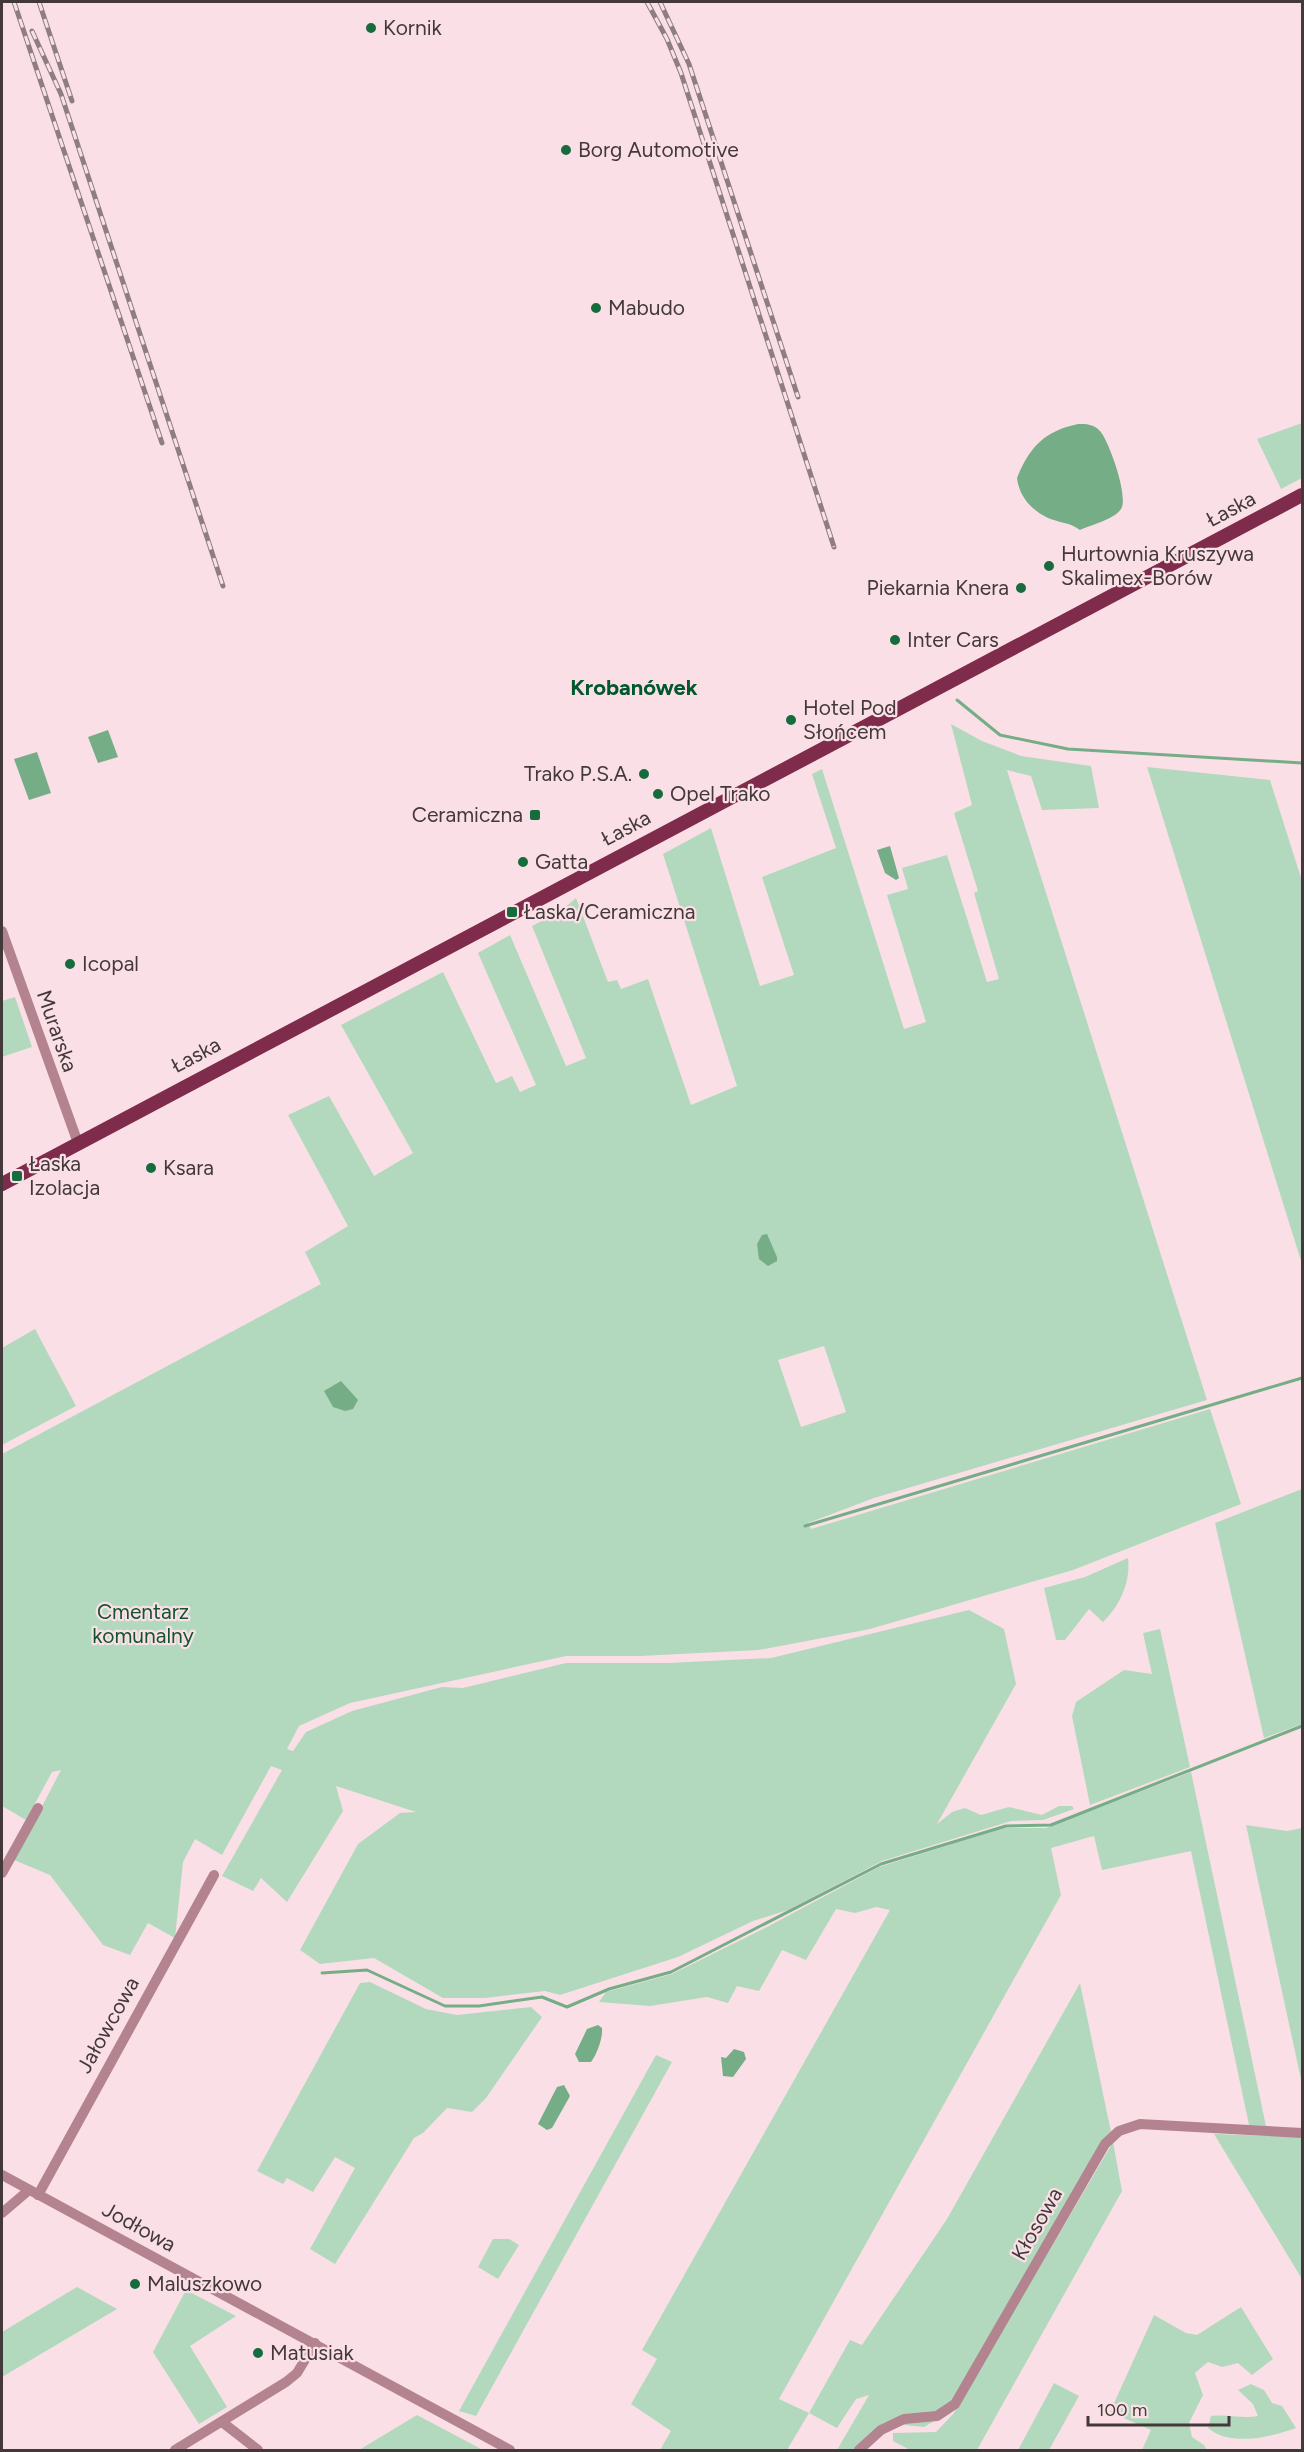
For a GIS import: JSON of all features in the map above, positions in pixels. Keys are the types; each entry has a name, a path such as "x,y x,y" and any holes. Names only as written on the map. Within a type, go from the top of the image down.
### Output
{"main road":[{"name":"Łaska","path":"2,1184 1302,495"}],"street":[{"name":"Murarska","path":"2,931 78,1143"},
{"path":"2,1873 38,1808"},
{"name":"Jałowcowa","path":"34,2192 214,1875"},
{"name":"Kłosowa","path":"860,2451 881,2430 904,2419 937,2416 955,2403 1105,2144 1119,2131 1140,2124 1302,2133"},
{"name":"Jodłowa","path":"2,2175 315,2343 510,2451"},
{"path":"2,2213 34,2192"},
{"path":"175,2451 286,2382 297,2373 315,2343"},
{"path":"222,2422 258,2451"}],"green space":[{"path":"1302,423 1302,478 1281,489 1257,439"},
{"name":"Cmentarz komunalny","path":"951,724 982,741 1021,756 1091,766 1099,808 1042,810 1031,776 1007,770 1207,1400 874,1498 808,1523 811,1529 1210,1409 1241,1504 1073,1570 870,1629 759,1650 640,1656 566,1656 350,1703 299,1726 287,1749 293,1751 306,1732 352,1711 442,1687 463,1688 566,1663 668,1663 771,1658 969,1610 1004,1629 1016,1684 937,1824 952,1812 965,1808 981,1815 1009,1807 1042,1815 1059,1806 1072,1806 1074,1809 1043,1820 1011,1821 882,1861 788,1910 753,1921 678,1957 560,1995 545,1991 485,1998 443,1998 374,1958 320,1964 300,1950 358,1844 400,1813 416,1812 336,1786 343,1811 287,1902 261,1878 253,1891 222,1876 282,1770 271,1766 222,1855 195,1839 183,1862 175,1938 148,1923 130,1955 103,1945 50,1875 14,1860 61,1770 52,1772 26,1820 2,1806 2,1454 321,1284 305,1252 348,1226 288,1115 329,1096 374,1176 413,1153 341,1025 443,972 496,1083 512,1076 520,1092 536,1085 478,953 510,935 566,1066 586,1058 532,926 561,911 576,898 608,982 617,980 621,989 648,979 691,1105 737,1086 663,854 711,828 760,986 794,975 762,877 836,848 812,774 822,769 904,1029 926,1022 887,895 908,889 902,868 947,855 987,982 999,979 974,893 978,891 954,813 972,805","holes":["824,1346 846,1412 801,1427 778,1360"]},
{"path":"1147,767 1270,780 1302,881 1302,1264"},
{"path":"15,997 32,1047 2,1057 2,1001"},
{"path":"35,1329 76,1406 2,1445 2,1348"},
{"path":"1302,1489 1302,1724 1264,1738 1215,1523"},
{"path":"1128,1558 1126,1584 1109,1616 1103,1622 1089,1609 1065,1640 1056,1640 1044,1588 1085,1577"},
{"path":"1160,1629 1190,1767 1090,1805 1072,1716 1076,1702 1124,1670 1152,1674 1143,1633"},
{"path":"1191,1772 1266,2126 1249,2125 1191,1851 1102,1870 1094,1836 1051,1848 1061,1895 779,2399 809,2413 787,2450 660,2450 671,2431 631,2404 657,2359 642,2350 890,1910 876,1907 855,1913 836,1909 806,1960 782,1950 759,1991 737,1986 728,2003 707,1997 650,2006 599,2002 606,1992 672,1974 769,1926 879,1867 1004,1828 1046,1828"},
{"path":"1246,1825 1287,1831 1302,1828 1302,2084"},
{"path":"370,1982 426,2009 457,2015 531,2007 542,2017 486,2098 472,2112 447,2108 423,2133 414,2138 335,2264 310,2249 355,2168 335,2157 313,2192 287,2178 283,2184 257,2171 360,1983"},
{"path":"1080,1983 1111,2132 948,2413 924,2427 884,2423 857,2450 837,2450 869,2395 856,2399 837,2428 809,2413 850,2340 862,2345 947,2219"},
{"path":"656,2055 672,2062 476,2416 459,2411"},
{"path":"1214,2134 1302,2137 1302,2279"},
{"path":"1113,2142 1122,2191 977,2450 910,2450 893,2441 893,2433 936,2432 954,2413"},
{"path":"493,2239 509,2239 519,2245 498,2279 478,2267"},
{"path":"77,2287 117,2309 2,2377 2,2332"},
{"path":"186,2290 236,2316 190,2346 227,2407 199,2424 153,2352"},
{"path":"1241,2307 1273,2359 1252,2375 1238,2363 1222,2367 1208,2362 1195,2373 1203,2395 1189,2423 1192,2437 1204,2445 1207,2450 1142,2450 1151,2430 1110,2412 1154,2315 1186,2333 1197,2335"},
{"path":"1054,2383 1079,2396 1049,2450 1018,2450"},
{"path":"1251,2384 1264,2390 1272,2403 1282,2406 1296,2428 1263,2437 1239,2439 1217,2434 1208,2428 1211,2416 1258,2416 1253,2404 1238,2390"},
{"path":"417,2415 483,2450 359,2450"}],"shaded area":[{"path":"1078,424 1095,427 1104,437 1117,469 1123,503 1114,516 1080,530 1036,511 1020,491 1017,478 1027,457 1040,442 1056,431"},
{"path":"108,730 118,757 98,763 88,737"},
{"path":"37,752 51,793 29,800 14,759"},
{"path":"890,846 899,878 896,880 885,873 877,850"},
{"path":"767,1234 777,1257 777,1261 768,1266 759,1259 757,1244 762,1235"},
{"path":"341,1381 358,1400 353,1409 345,1411 333,1407 324,1391"},
{"path":"598,2025 602,2028 602,2032 595,2055 591,2062 579,2062 575,2054 587,2029"},
{"path":"734,2049 744,2052 746,2059 733,2077 723,2076 721,2057 726,2058"},
{"path":"564,2085 570,2096 552,2128 547,2130 538,2124 557,2087"}],"waterway":[{"path":"957,700 1000,735 1068,749 1302,763"},
{"path":"805,1526 1302,1378"},
{"path":"322,1973 367,1970 445,2006 479,2006 542,1997 567,2007 609,1989 671,1972 881,1864 1006,1826 1051,1825 1302,1726"}],"railway":[{"path":"14,2 162,443"},
{"path":"39,2 72,101"},
{"path":"647,2 667,39 681,73 834,547"},
{"path":"660,2 689,64 798,397"},
{"path":"32,31 61,94 223,586"}],"place":[{"name":"Kornik","path":"371,28"},
{"name":"Borg Automotive","path":"566,150"},
{"name":"Mabudo","path":"596,308"},
{"name":"Hurtownia Kruszywa Skalimex-Borów","path":"1049,566"},
{"name":"Piekarnia Knera","path":"1021,588"},
{"name":"Inter Cars","path":"895,640"},
{"name":"Hotel Pod Słońcem","path":"791,720"},
{"name":"Trako P.S.A.","path":"644,774"},
{"name":"Opel Trako","path":"658,794"},
{"name":"Ceramiczna","path":"535,815"},
{"name":"Gatta","path":"523,862"},
{"name":"Łaska/Ceramiczna","path":"512,912"},
{"name":"Icopal","path":"70,964"},
{"name":"Ksara","path":"151,1168"},
{"name":"Łaska Izolacja","path":"17,1176"},
{"name":"Maluszkowo","path":"135,2284"},
{"name":"Matusiak","path":"258,2353"}],"district":[{"name":"Krobanówek","path":"634,687"}]}
